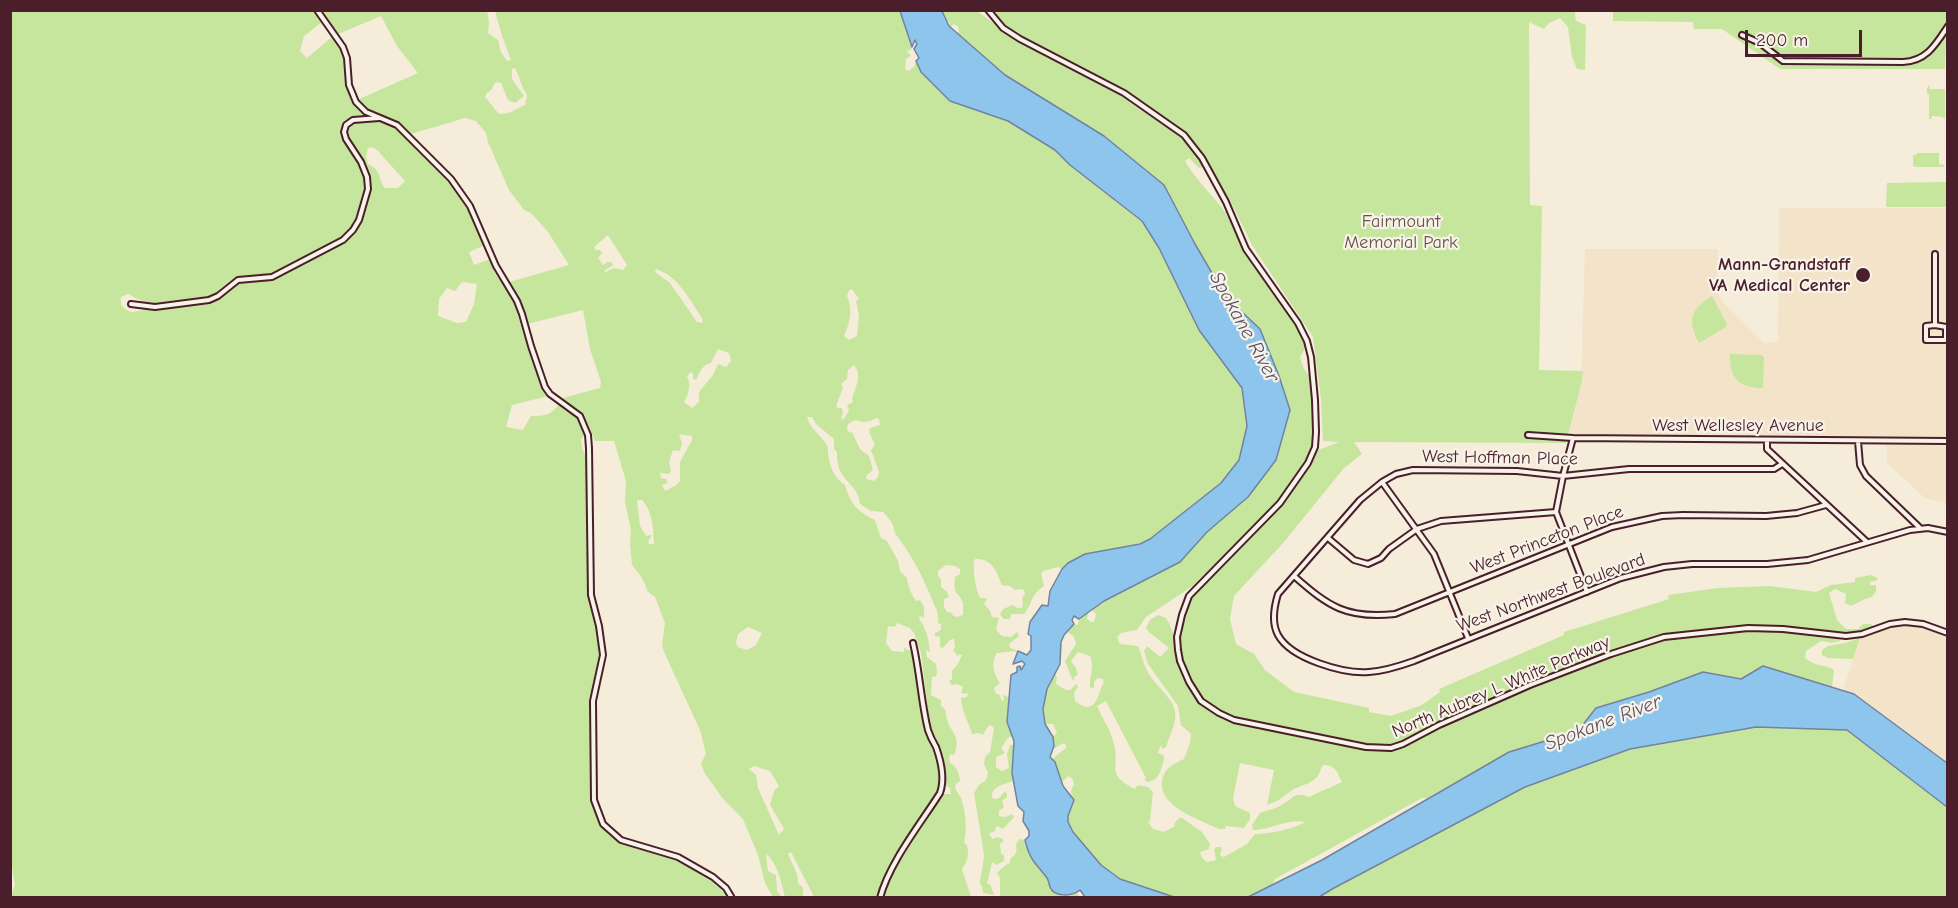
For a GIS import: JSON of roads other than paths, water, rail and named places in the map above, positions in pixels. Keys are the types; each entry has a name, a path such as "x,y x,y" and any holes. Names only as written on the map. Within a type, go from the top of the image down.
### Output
{"street":[{"path":"317,10 343,47 349,85 356,102 366,112 397,125 451,179 470,206 496,266 517,301 545,387 550,394 580,416 588,435 591,595 599,626 603,656 594,701 594,800 603,824 621,840 678,857 713,877 726,888 732,897"},
{"name":"North Aubrey L White Parkway","path":"988,10 1003,28 1020,39 1124,93 1184,135 1202,158 1226,202 1246,249 1298,323 1307,341 1312,368 1316,432 1315,447 1308,463 1280,504 1189,596 1182,615 1177,637 1180,661 1189,682 1202,701 1219,713 1248,723 1355,745 1390,748 1415,739 1438,725 1530,686 1611,654 1664,637 1748,628 1846,636 1905,622 1923,624 1947,633"},
{"path":"1742,34 1760,43 1783,61 1908,62 1918,60 1929,53 1947,26"},
{"path":"131,304 155,306 209,300 218,296 238,280 272,277 343,240 360,220 368,189 367,177 361,162 346,139 344,132 346,125 353,120 380,118"},
{"path":"1935,254 1935,325"},
{"path":"1935,325 1944,326 1947,334 1945,340 1926,340 1926,326 1935,325"},
{"name":"West Wellesley Avenue","path":"1528,435 1573,438 1947,441"},
{"path":"1573,438 1556,512 1587,592"},
{"path":"1767,440 1767,449 1868,543"},
{"path":"1858,441 1860,465 1866,476 1920,528"},
{"name":"West Hoffman Place","path":"1294,576 1360,500 1396,474 1413,470 1517,471 1563,476 1629,469 1774,469 1782,464"},
{"path":"1382,482 1434,554 1468,638"},
{"name":"West Princeton Place","path":"1294,576 1328,604 1349,612 1373,616 1395,614 1612,527 1647,518 1683,514 1766,516 1797,513 1826,506"},
{"path":"1328,538 1354,560 1368,564 1381,558 1394,545 1417,529 1450,520 1556,512"},
{"name":"West Northwest Boulevard","path":"1294,576 1278,594 1274,605 1277,634 1287,647 1320,664 1353,672 1370,672 1388,670 1414,661 1621,578 1664,567 1808,560 1920,528 1947,532"},
{"path":"880,897 884,884 940,793 942,785 942,772 937,750 928,732 920,669 913,643"}],"water":[{"name":"Spokane River","path":"900,11 942,11 949,26 1005,75 1104,136 1164,185 1226,297 1260,329 1290,410 1276,460 1248,497 1207,532 1180,562 1104,601 1079,619 1074,616 1072,620 1074,624 1061,642 1060,664 1047,689 1043,709 1045,724 1053,737 1054,746 1050,757 1055,762 1063,786 1074,800 1068,816 1073,832 1101,865 1120,879 1174,897 1085,897 1080,890 1064,895 1052,891 1047,878 1029,853 1025,840 1029,836 1029,831 1023,821 1024,812 1018,806 1012,773 1014,741 1007,722 1011,675 1017,672 1017,667 1020,666 1021,670 1025,664 1022,661 1013,664 1018,651 1027,655 1031,650 1031,636 1028,634 1030,622 1042,605 1048,606 1050,591 1062,569 1068,563 1085,554 1140,544 1150,539 1221,483 1239,460 1247,426 1242,388 1199,330 1159,248 1142,221 1070,165 1055,150 1008,121 950,101 921,72 916,61 919,58 914,49 917,44 915,40 912,47"},
{"name":"Spokane River","path":"1763,666 1854,694 1947,763 1947,807 1847,730 1756,727 1630,749 1525,787 1319,897 1248,897 1322,860 1509,752 1578,731 1596,708 1703,672 1741,679"}],"place":[{"name":"Mann-Grandstaff VA Medical Center","path":"1863,275"}],"park label":[{"name":"Fairmount Memorial Park","path":"1401,232"}]}
